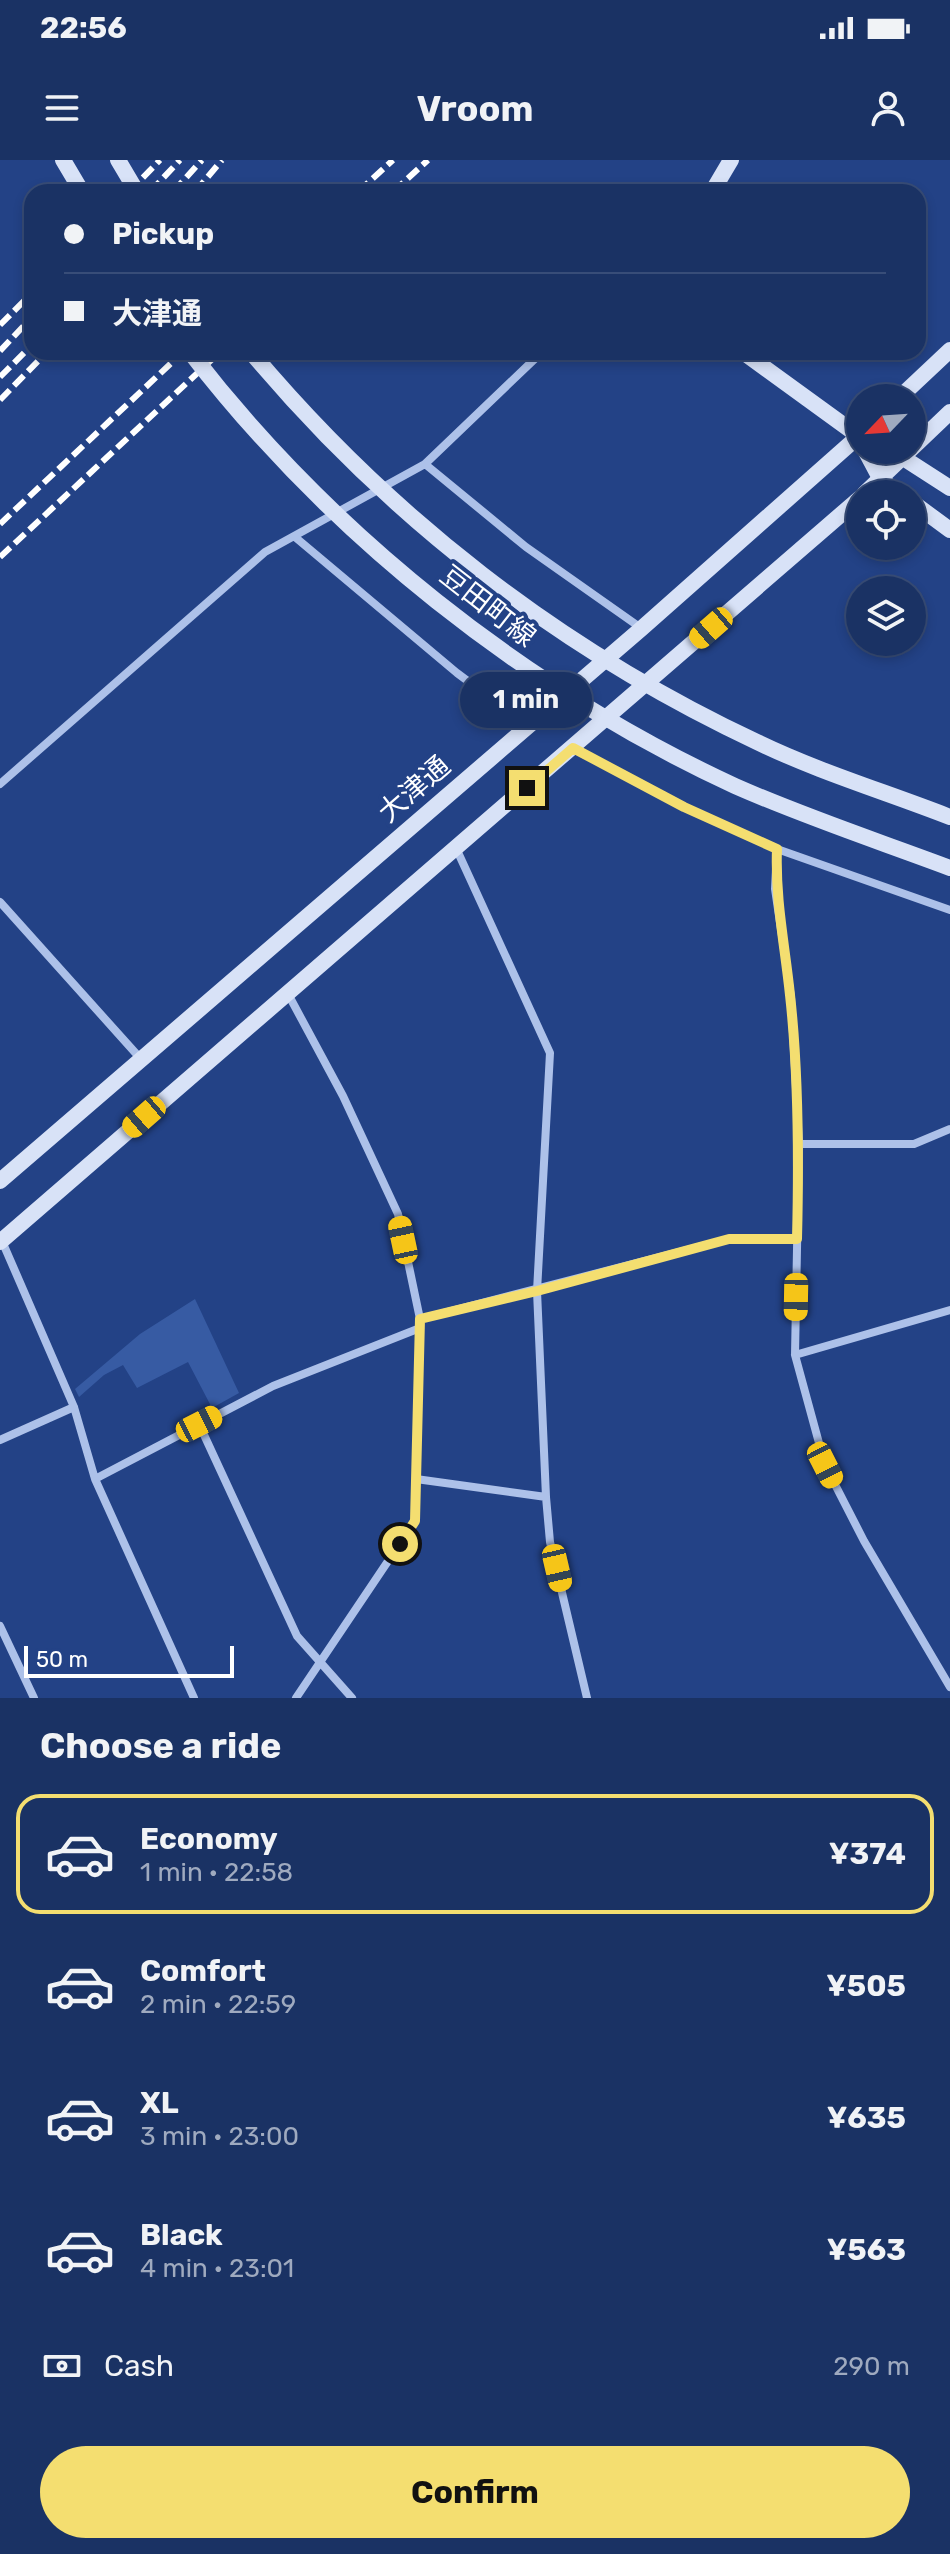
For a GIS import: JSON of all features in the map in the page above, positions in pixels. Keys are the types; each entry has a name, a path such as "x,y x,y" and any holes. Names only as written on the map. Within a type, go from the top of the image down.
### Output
{"street":[{"path":"63,160 77,184"},
{"path":"118,160 132,184"},
{"path":"717,184 731,160"},
{"path":"914,384 950,350"},
{"name":"豆田町線","path":"197,360 257,433 334,510 424,590 526,668 663,749 736,786 950,868"},
{"name":"豆田町線","path":"258,360 291,400 371,482 455,555 561,635 761,744 950,817"},
{"path":"0,784 265,552 425,464 534,360"},
{"path":"754,360 846,429"},
{"path":"926,431 950,412"},
{"name":"大津通","path":"0,1181 846,453"},
{"path":"425,464 526,547 641,629"},
{"path":"873,464 881,480"},
{"path":"881,480 891,464"},
{"path":"914,464 950,488"},
{"path":"194,1698 95,1479 74,1407 1,1242 846,510"},
{"path":"926,512 950,530"},
{"path":"295,537 457,673 528,726"},
{"path":"573,748 684,807 777,849 950,910"},
{"path":"456,848 550,1053 537,1291 546,1497 550,1542 587,1698"},
{"path":"777,849 775,889 791,997 799,1144 795,1355 825,1465 864,1541 950,1687"},
{"path":"0,902 140,1058"},
{"path":"287,992 343,1096 398,1214 420,1324 415,1521 296,1698"},
{"path":"799,1144 914,1144 950,1129"},
{"path":"95,1479 273,1386 420,1324 729,1239 797,1239"},
{"path":"795,1355 950,1310"},
{"path":"0,1440 74,1407"},
{"path":"199,1424 297,1636 322,1660 352,1698"},
{"path":"416,1479 546,1497"},
{"path":"0,1626 34,1698"}],"shaded area":[{"path":"195,1299 239,1393 212,1408 188,1362 137,1388 123,1365 104,1375 79,1397 75,1389 140,1334"}],"railway":[{"path":"137,184 160,160"},
{"path":"158,184 180,160"},
{"path":"180,184 202,160"},
{"path":"202,184 222,160"},
{"path":"367,184 393,160"},
{"path":"402,184 428,160"},
{"path":"0,325 24,301"},
{"path":"0,351 24,326"},
{"path":"0,377 24,353"},
{"path":"0,400 39,360"},
{"path":"0,524 174,360"},
{"path":"0,557 211,360"}],"route":[{"path":"400,1544 415,1521 420,1319 729,1239 797,1239 799,1144 791,997 775,889 777,849 684,807 573,748 527,788"}]}
